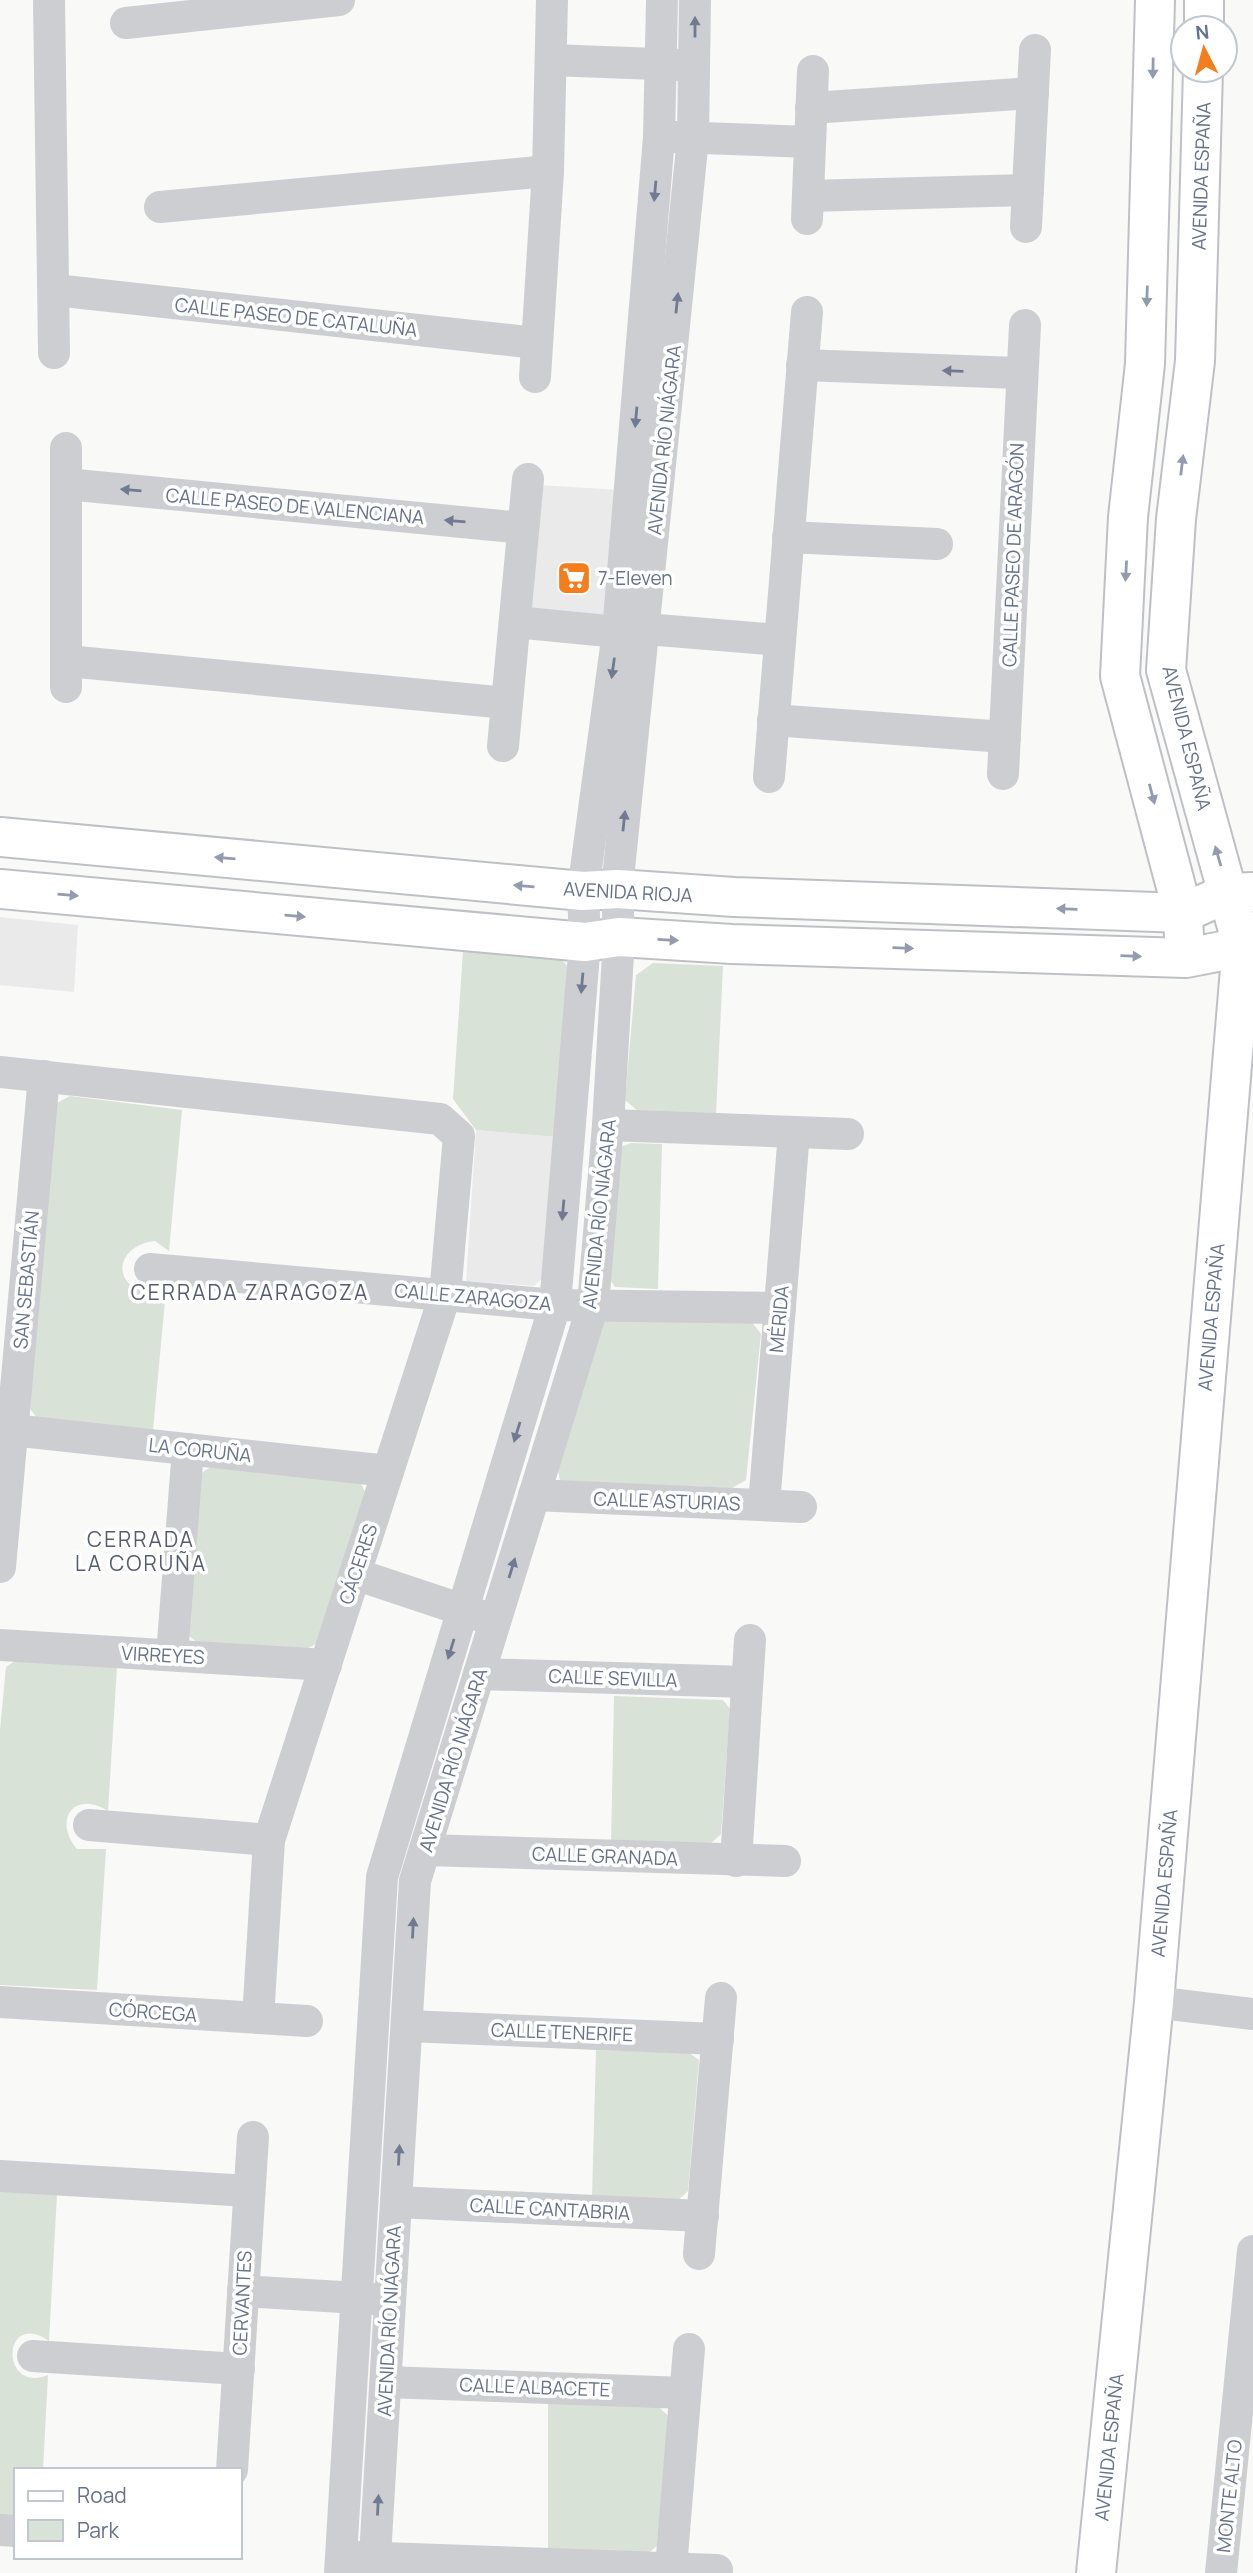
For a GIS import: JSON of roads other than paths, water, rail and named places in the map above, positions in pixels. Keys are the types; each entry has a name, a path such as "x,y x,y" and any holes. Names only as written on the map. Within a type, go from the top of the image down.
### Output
{"main road":[{"path":"1155,0 1145,364 1128,517 1120,676 1183,913 1185,958"},
{"name":"AVENIDA ESPAÑA","path":"1096,2573 1154,2002 1248,945 1241,892 1166,670 1176,519 1195,361 1203,84"},
{"path":"1128,517 1176,519"},
{"name":"AVENIDA RIOJA","path":"0,837 600,890 734,897 1183,913 1241,892"},
{"path":"0,889 602,939 1185,958 1248,945"},
{"path":"732,944 734,897"},
{"path":"835,900 835,945"}],"street":[{"path":"49,0 54,353"},
{"path":"126,23 339,0"},
{"path":"535,377 548,172 552,0"},
{"name":"AVENIDA RÍO NIÁGARA","path":"632,630 659,137 662,0"},
{"name":"AVENIDA RÍO NIÁGARA","path":"375,2565 415,1881 593,1305 608,1125 600,890 693,138 695,0"},
{"path":"1026,227 1035,50"},
{"path":"551,60 695,66"},
{"path":"813,71 807,208 1028,190"},
{"path":"811,108 1032,93"},
{"path":"659,137 810,142"},
{"path":"160,207 548,172"},
{"name":"CALLE PASEO DE CATALUÑA","path":"55,290 537,343"},
{"path":"769,777 807,312"},
{"name":"CALLE PASEO DE ARAGÓN","path":"1003,774 1021,373 1026,324"},
{"path":"802,365 1021,373"},
{"path":"66,448 67,674 507,703"},
{"path":"503,746 528,479"},
{"name":"CALLE PASEO DE VALENCIANA","path":"66,484 523,528"},
{"path":"788,537 937,544"},
{"path":"514,622 779,640"},
{"path":"774,720 1005,737"},
{"name":"AVENIDA RÍO NIÁGARA","path":"340,2564 382,1877 555,1305 602,939"},
{"path":"0,1072 44,1076"},
{"name":"CÁCERES","path":"44,1076 440,1119 459,1136 445,1295 269,1840 258,2018"},
{"name":"SAN SEBASTIÁN","path":"0,1567 44,1076"},
{"path":"608,1125 848,1134"},
{"name":"MÉRIDA","path":"764,1506 794,1132"},
{"name":"CALLE ZARAGOZA","path":"150,1269 555,1305 780,1308"},
{"name":"LA CORUÑA","path":"12,1430 388,1471"},
{"path":"172,1656 188,1449"},
{"name":"CALLE ASTURIAS","path":"534,1495 801,1507"},
{"path":"355,1574 496,1620"},
{"path":"736,1861 750,1640"},
{"name":"VIRREYES","path":"0,1645 326,1665"},
{"name":"CALLE SEVILLA","path":"479,1674 747,1682"},
{"path":"89,1825 269,1840"},
{"name":"CALLE GRANADA","path":"425,1850 785,1861"},
{"path":"699,2254 721,1997"},
{"name":"CÓRCEGA","path":"0,2001 307,2021"},
{"path":"1154,2002 1253,2014"},
{"name":"CALLE TENERIFE","path":"407,2026 718,2039"},
{"name":"CERVANTES","path":"232,2468 253,2137"},
{"path":"0,2176 249,2191"},
{"name":"CALLE CANTABRIA","path":"397,2202 703,2217"},
{"name":"MONTE ALTO","path":"1222,2573 1243,2457 1252,2265"},
{"path":"243,2291 391,2300"},
{"path":"671,2568 689,2349"},
{"path":"33,2356 239,2369"},
{"name":"CALLE ALBACETE","path":"386,2382 685,2393"},
{"path":"340,2564 717,2570"}],"place":[{"name":"7-Eleven","path":"574,578"}],"district":[{"name":"CERRADA ZARAGOZA","path":"250,1293"},
{"name":"CERRADA LA CORUÑA","path":"141,1552"}]}
